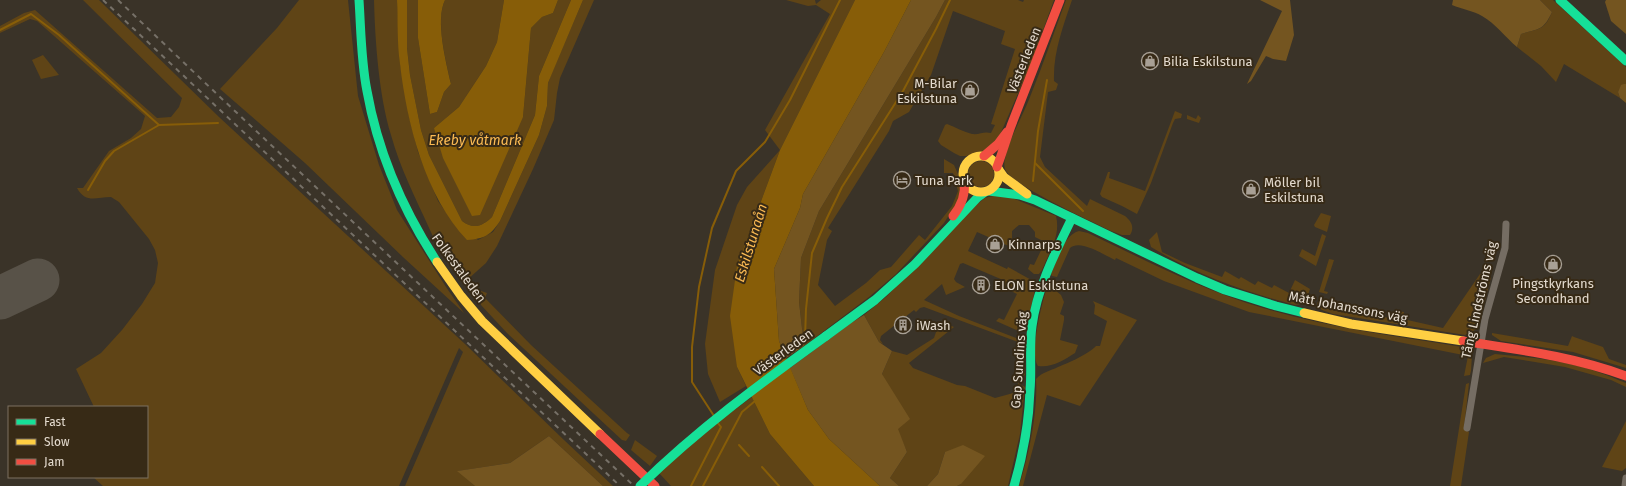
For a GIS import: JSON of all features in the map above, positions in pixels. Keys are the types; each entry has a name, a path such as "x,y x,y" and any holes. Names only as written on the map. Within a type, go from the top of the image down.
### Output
{"main road":[{"name":"Folkestaleden","path":"359,0 367,90 375,127 393,181 420,237 460,296 482,321 655,486"},
{"name":"Västerleden","path":"998,168 1010,128 1038,60 1060,0"},
{"path":"1560,0 1626,61"},
{"path":"1571,0 1626,51"},
{"name":"Västerleden","path":"984,156 998,144 1010,128"},
{"path":"984,156 994,161 998,168 998,181 987,191 978,192 971,190 964,182 963,171 967,162 975,157 984,156"},
{"name":"Mått Johanssons väg","path":"998,168 1004,177 1036,200 1072,218 1207,283 1276,306 1351,324 1577,360 1626,376"},
{"name":"Västerleden","path":"940,237 959,208 966,190 964,182"},
{"name":"Västerleden","path":"640,486 707,424 896,282 978,197 987,191"},
{"name":"Mått Johanssons väg","path":"987,191 1020,195 1036,200"},
{"name":"Gap Sundins väg","path":"1014,486 1026,430 1029,401 1031,334 1038,299 1050,263 1072,218"}],"street":[{"name":"Tång Lindströms väg","path":"1467,428 1485,319 1505,248 1506,224"},
{"path":"1625,486 1626,478"}],"shaded area":[{"path":"83,0 99,0 219,117 465,344 613,486 603,486 549,436 510,463 458,471 475,486 405,486 463,352 459,348 399,486 103,486 94,478 148,478 148,406 94,406 76,369 101,353 122,330 142,304 155,283 158,263 155,250 149,239 119,202 111,197 88,198 80,193 77,188 83,188 109,151 131,138 141,129 145,116 37,21 30,19 0,33 0,26 24,13 35,10 157,118 171,117 179,107 182,98"},
{"path":"299,0 348,0 358,96 379,165 397,210 464,313 305,163 220,89 277,28"},
{"path":"374,0 397,0 400,63 409,116 418,152 438,201 446,212 478,240 493,232 500,221 539,135 547,106 548,83 551,75 583,0 594,0 560,78 554,120 533,169 497,246 486,263 467,280 461,278 456,273 440,251 409,183 395,147 383,103 375,33"},
{"path":"407,0 418,0 418,38 430,114 437,112 444,92 451,84 444,53 441,30 442,8 445,0 504,0 497,42 486,66 459,107 434,128 523,117 531,28 542,17 553,13 558,0 571,0 539,76 535,115 492,217 485,223 478,226 466,224 462,221 429,155 421,130 410,75 407,48"},
{"path":"786,0 815,0 816,4 821,0 855,0 780,150 765,130 830,14 816,5 808,6"},
{"path":"911,0 945,0 819,211 801,258 799,302 804,346 786,358 779,341 774,269 800,208 803,194 884,52"},
{"path":"945,0 1018,0 1023,2 1024,0 1054,0 1030,66 999,137 987,151 966,156 960,156 954,153 941,145 938,141 945,125 947,124 972,134 986,132 991,133 995,125 991,124 1015,49 1001,44 1005,31 953,11 931,75 909,112 893,121 889,131 828,228 832,231 827,240 818,285 835,306 866,283 880,270 891,267 919,235 925,240 952,206 958,191 953,173 944,173 944,159 954,165 958,174 961,187 960,198 944,223 896,274 869,297 804,346 799,302 801,258 819,211"},
{"path":"1066,0 1072,0 1059,40 1055,60 1054,81 1058,84 1056,90 1048,92 1040,157 1045,167 1087,206 1090,199 1125,216 1132,224 1130,235 1122,235 1111,231 1038,194 1013,178 1006,171 1004,165 1009,143 1035,85"},
{"path":"1260,0 1290,0 1294,35 1286,61 1273,59 1266,56 1251,81 1247,84 1282,11"},
{"path":"1453,0 1540,0 1552,12 1543,26 1521,34 1517,47 1487,19 1452,5"},
{"path":"1540,0 1553,0 1626,67 1626,84 1621,86 1618,92 1620,98 1564,64 1556,82 1541,66 1517,47 1521,34 1544,26 1552,12"},
{"path":"1606,0 1626,0 1626,34 1611,21 1605,2"},
{"path":"43,55 59,75 41,79 32,60"},
{"path":"1626,84 1626,103 1620,98 1618,92 1621,85"},
{"path":"1175,111 1182,114 1181,118 1175,119 1173,123 1151,183 1137,214 1102,197 1100,194 1108,172 1110,172 1109,178 1145,191"},
{"path":"1187,115 1196,119 1198,115 1201,118 1199,123 1187,119"},
{"path":"780,150 737,266 737,367 746,386 720,402 708,374 705,344 715,270 737,205 747,187"},
{"path":"981,161 990,165 994,174 990,183 981,187 972,183 968,174 972,165"},
{"path":"993,196 1010,197 1056,216 1056,237 1039,274 1034,274 1028,269 1030,264 1034,265 1045,242 1035,237 1035,232 1029,225 1019,225 1012,231 1013,242 1011,247 977,232 968,251 1007,269 1008,267 1035,282 1036,285 1026,330 1021,332 996,321 999,318 1004,320 1017,294 1009,290 1003,283 1003,280 963,263 960,264 954,279 956,282 965,287 946,295 942,284 924,300 1024,342 1018,342 924,307 920,308 916,312 914,310 881,336 880,340 883,344 879,342 864,315 887,296 968,211 985,198"},
{"path":"1321,213 1331,216 1327,232 1315,227 1314,225"},
{"path":"1079,231 1088,233 1152,264 1196,283 1240,301 1263,308 1337,326 1462,347 1469,355 1472,354 1470,375 1464,376 1468,356 1249,312 1164,281 1116,258 1115,260 1080,245 1070,248 1057,277 1052,276 1051,274 1061,249 1073,233"},
{"path":"1157,232 1162,252 1185,263 1222,277 1225,271 1239,279 1241,277 1255,285 1258,281 1272,288 1274,285 1289,293 1295,280 1310,289 1307,298 1302,304 1295,305 1239,288 1203,274 1151,247 1149,240"},
{"path":"1322,234 1326,236 1316,266 1299,256 1302,249 1315,256"},
{"path":"1329,259 1334,260 1324,291 1328,292 1327,294 1319,292"},
{"path":"1480,274 1491,277 1479,324 1475,330 1465,335 1333,314 1322,310 1317,306 1317,303 1320,300 1336,303 1336,309 1396,319 1397,311 1404,312 1403,319 1443,328"},
{"path":"1050,286 1061,295 1064,302 1060,314 1064,316 1064,320 1060,340 1078,345 1075,353 1062,361 1053,365 1038,366 1035,350 1037,328 1047,287"},
{"path":"478,290 487,293 485,298 531,345 630,435 626,441 622,440 507,333 481,305 477,295"},
{"path":"1093,301 1137,320 1080,406 1047,395 1023,486 1019,486 1032,433 1036,405 1036,379 1043,373 1084,355 1096,346 1100,346 1107,321 1094,314 1095,305"},
{"path":"864,315 879,342 892,351 882,374 910,419 898,429 907,452 890,478 899,486 880,486 829,439 808,410 790,368"},
{"path":"949,325 954,327 909,363 913,368 995,398 1017,392 1018,383 1025,387 1020,434 1008,486 957,486 961,484 945,452 938,474 927,486 899,486 890,478 907,452 897,429 882,374 892,351 907,355 934,338 936,332 941,327"},
{"path":"1492,333 1568,346 1572,336 1603,347 1609,359 1626,365 1626,368 1573,352 1501,341 1492,335"},
{"path":"1020,353 1025,356 1025,375 1018,378"},
{"path":"1495,354 1544,359 1581,367 1626,383 1626,387 1611,380 1565,367 1504,357 1483,363 1486,358"},
{"path":"1469,383 1464,428 1469,432 1461,486 1450,486 1466,384"},
{"path":"752,397 770,434 814,486 671,486 659,473 699,436"},
{"path":"1626,421 1626,468 1622,471 1602,467"},
{"path":"549,436 603,486 475,486 457,471 510,463"},
{"path":"635,440 657,456 650,466 631,450"},
{"path":"963,445 985,456 961,484 957,486 927,486 938,474 945,452"}],"water":[{"name":"Ekeby våtmark","path":"397,0 407,0 407,48 410,75 421,130 429,155 462,221 466,224 478,226 485,223 492,217 535,115 539,76 571,0 583,0 548,83 547,106 539,135 500,221 490,233 478,239 467,240 452,222 429,181 420,158 413,134 403,87 398,48"},
{"name":"Ekeby våtmark","path":"418,0 445,0 442,8 441,30 444,53 451,84 444,92 437,112 430,114 418,38"},
{"name":"Ekeby våtmark","path":"504,0 558,0 553,13 542,17 531,28 523,117 480,215 472,216 443,158 434,128 459,107 486,66 497,42"},
{"name":"Eskilstunaån","path":"855,0 911,0 884,52 803,194 800,208 774,269 779,341 808,410 829,439 880,486 814,486 770,434 737,367 730,316 737,266 780,150"}],"waterway":[{"path":"714,416 692,382 692,347 699,287 712,228 736,171 765,142 790,100 840,0"},
{"path":"805,338 806,309 812,253 827,218 842,187 903,91 950,0"},
{"path":"0,30 31,14 59,35 159,125 218,123"},
{"path":"1033,181 1038,131 1047,80"},
{"path":"88,190 105,161 114,151 159,125"},
{"path":"1035,163 1083,211"},
{"path":"703,486 742,412 755,401"},
{"path":"691,486 721,427 717,422"},
{"path":"739,445 749,456"},
{"path":"762,467 779,486"}],"runway":[{"path":"0,298 38,280"}],"railway":[{"path":"103,0 620,486"},
{"path":"118,0 634,486"}],"traffic: fast":[{"path":"359,0 362,57 365,80 378,137 393,180 413,222 437,262"},
{"path":"1560,0 1626,61"},
{"path":"989,191 1020,195 1035,200 1225,290 1304,313"},
{"path":"826,336 875,300 915,264 978,197 985,192"},
{"path":"1014,486 1023,451 1027,427 1031,382 1031,334 1034,312 1042,284 1072,218"},
{"path":"640,486 707,426 826,336"}],"traffic: slow":[{"path":"985,156 994,161 998,167 999,174 998,181 994,187 985,192 977,192 968,187 964,181 963,170 968,161 974,157 985,156"},
{"path":"999,170 1004,177 1027,194"},
{"path":"437,262 461,296 482,321 600,434"},
{"path":"1304,313 1351,324 1463,341"}],"traffic: jam":[{"path":"997,167 1011,126 1060,0"},
{"path":"984,156 998,144 1007,132"},
{"path":"953,216 962,200 964,182"},
{"path":"1463,341 1585,363 1626,376"},
{"path":"600,434 655,486"}],"place":[{"name":"Bilia Eskilstuna","path":"1150,61"},
{"name":"M-Bilar Eskilstuna","path":"970,90"},
{"name":"Tuna Park","path":"902,180"},
{"name":"Möller bil Eskilstuna","path":"1251,189"},
{"name":"Kinnarps","path":"995,244"},
{"name":"Pingstkyrkans Secondhand","path":"1553,264"},
{"name":"ELON Eskilstuna","path":"981,285"},
{"name":"iWash","path":"903,325"}]}
